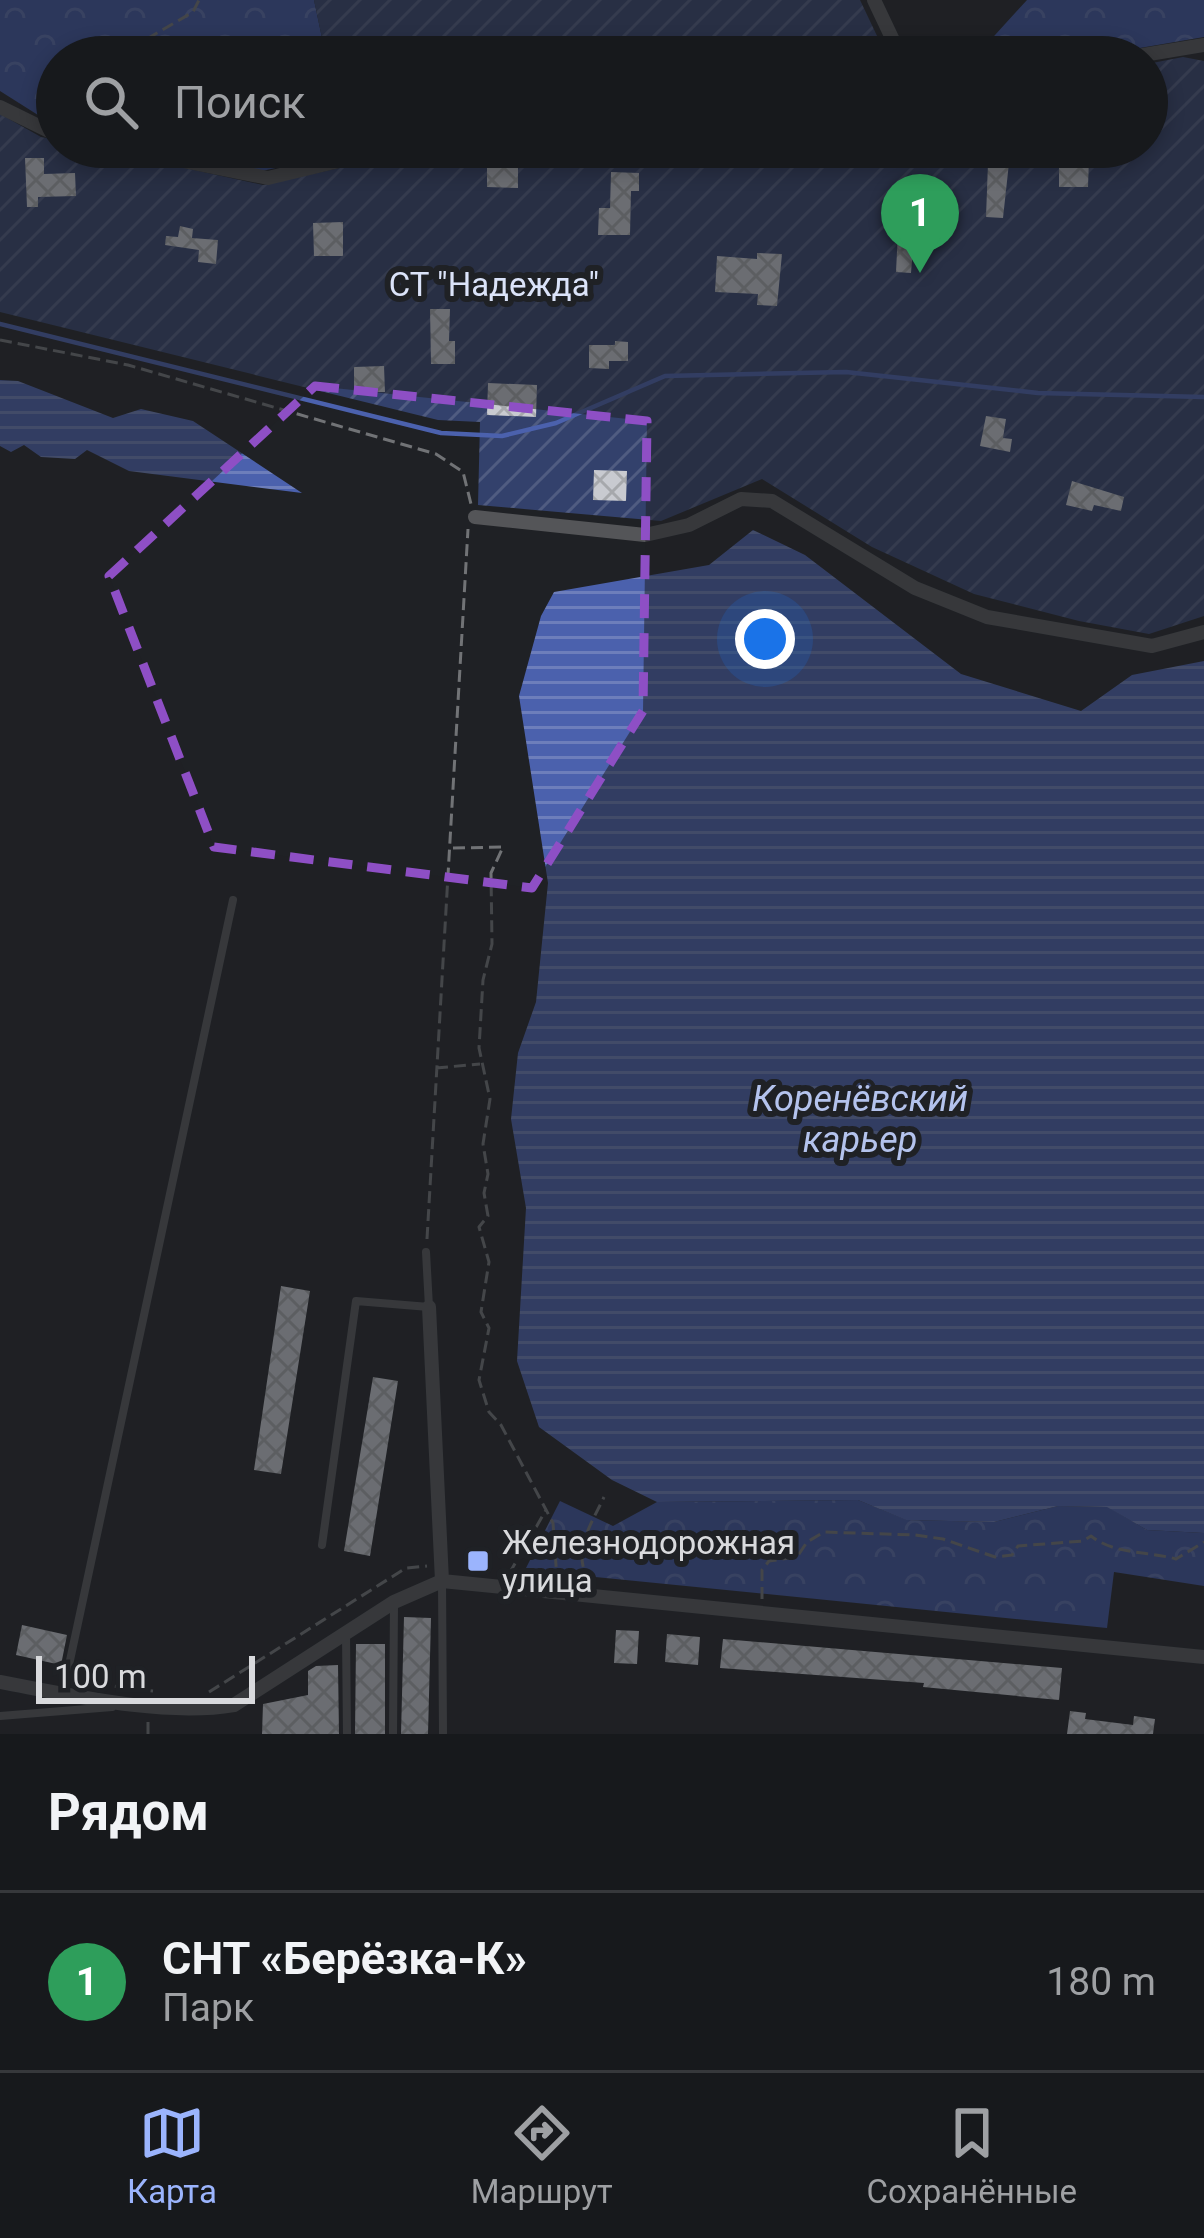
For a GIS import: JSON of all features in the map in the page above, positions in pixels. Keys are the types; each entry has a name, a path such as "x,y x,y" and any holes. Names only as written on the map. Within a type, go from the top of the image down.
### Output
{"street":[{"path":"874,0 891,36"},
{"path":"1168,51 1204,45"},
{"path":"0,107 36,126"},
{"path":"219,168 268,178 310,168"},
{"path":"475,517 645,535 689,525 742,499 772,501 915,588 987,617 1152,646 1204,632"},
{"path":"429,1306 442,1581"},
{"path":"0,1682 64,1686 209,1709 234,1705 394,1602 442,1581 1204,1657"}],"lane":[{"path":"64,1686 233,900"},
{"path":"322,1545 356,1301 429,1306 426,1252"},
{"path":"442,1581 443,1733"},
{"path":"393,1734 394,1602"},
{"path":"346,1632 347,1734"},
{"path":"0,1716 152,1698"}],"path":[{"path":"152,36 194,12 199,0"},
{"path":"0,340 128,365 436,454 463,472 475,517 468,530 426,1252"},
{"path":"452,848 503,847 491,873 492,944 483,980 479,1048 490,1099 483,1144 488,1216 479,1227 489,1262 481,1312 489,1328 479,1381 489,1412 501,1425 553,1523 557,1581"},
{"path":"434,1068 484,1064"},
{"path":"591,1584 581,1569 581,1545 604,1497"},
{"path":"508,1576 546,1509"},
{"path":"762,1602 762,1570 769,1561 797,1558 807,1542 824,1532 915,1534 995,1557 1012,1555 1018,1546 1091,1537 1130,1553 1152,1552 1176,1559 1204,1543"},
{"path":"201,1697 406,1568 441,1564"},
{"path":"64,1686 152,1698"}],"highlighted area":[{"path":"315,386 647,421 643,711 532,888 214,847 109,576"}],"green space":[{"path":"0,0 314,0 322,36 36,36 36,114 0,91"},
{"path":"314,0 860,0 877,36 322,36"},
{"path":"1027,0 1204,0 1204,37 1168,43 1168,36 994,36"},
{"name":"СТ \"Надежда\"","path":"1168,60 1204,61 1204,616 1149,634 974,594 872,547 762,479 661,521 478,505 480,422 438,420 0,312 0,114 36,134 36,168 185,168 263,185 340,168 1168,168"},
{"path":"858,1500 907,1520 994,1522 1058,1506 1108,1507 1147,1530 1204,1533 1204,1586 1114,1572 1107,1628 525,1570 560,1501 613,1526 657,1502"}],"water":[{"path":"0,380 18,381 113,418 141,409 193,421 302,493 129,471 87,450 75,459 41,457 24,445 11,452 0,446"},
{"name":"Коренёвский карьер","path":"753,530 805,555 961,674 1081,711 1132,675 1204,661 1204,1533 1147,1530 1107,1507 1058,1506 994,1522 906,1520 858,1500 657,1502 612,1480 539,1427 517,1361 526,1208 511,1119 518,1053 536,1002 548,883 519,696 541,616 554,592 709,565"}],"building":[{"path":"25,158 36,158 36,168 44,168 44,174 75,173 76,196 38,197 38,207 27,207"},
{"path":"487,168 518,168 518,188 487,187"},
{"path":"988,168 1008,168 1003,218 986,217"},
{"path":"1059,168 1089,168 1088,187 1059,187"},
{"path":"611,172 639,173 639,191 631,191 630,235 598,235 599,208 610,208"},
{"path":"343,222 343,256 314,256 313,223"},
{"path":"180,226 193,229 192,238 218,240 216,264 198,262 199,250 165,245 166,236 178,237"},
{"path":"898,231 920,232 920,249 913,249 911,273 896,272"},
{"path":"757,253 782,254 777,306 757,305 758,294 715,292 717,256 757,259"},
{"path":"430,309 450,309 449,341 455,341 455,364 431,364"},
{"path":"615,341 628,342 628,361 609,361 609,369 589,368 589,345 615,345"},
{"path":"384,366 385,392 354,392 354,367"},
{"path":"488,383 537,385 536,417 487,415"},
{"path":"986,416 1006,419 1003,438 1012,439 1010,452 980,446"},
{"path":"594,470 627,471 626,501 593,500"},
{"path":"1072,481 1124,497 1121,511 1066,505"},
{"path":"281,1286 310,1291 281,1474 254,1470"},
{"path":"373,1377 398,1381 370,1556 344,1551"},
{"path":"404,1617 431,1618 428,1734 401,1734"},
{"path":"22,1625 67,1635 61,1665 16,1655"},
{"path":"616,1630 639,1631 637,1664 614,1663"},
{"path":"667,1634 700,1637 698,1665 665,1662"},
{"path":"723,1639 1062,1668 1059,1700 923,1687 924,1683 720,1668"},
{"path":"356,1644 385,1644 385,1734 355,1734"},
{"path":"338,1665 339,1734 262,1734 263,1704 308,1695 308,1671"},
{"path":"1070,1711 1086,1713 1085,1719 1133,1725 1134,1716 1155,1719 1153,1734 1067,1734"}],"waterway":[{"path":"0,324 441,433 502,436 556,423 665,376 846,372 1038,393 1204,397"}],"place":[{"name":"СНТ «Берёзка-К»","path":"920,273"},
{"name":"Железнодорожная улица","path":"478,1561"}]}
